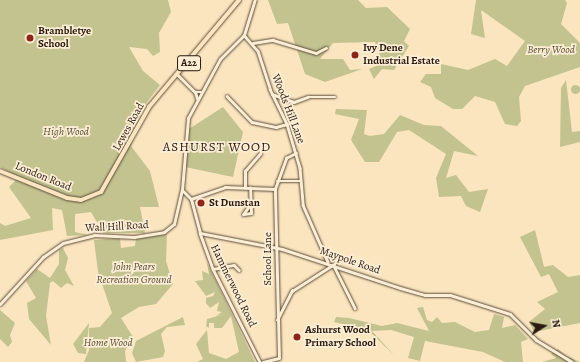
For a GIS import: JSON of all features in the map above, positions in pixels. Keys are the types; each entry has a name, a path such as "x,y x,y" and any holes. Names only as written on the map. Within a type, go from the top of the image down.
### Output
{"highway":[{"name":"Lewes Road","path":"101,192 148,107 178,75 239,0"},
{"name":"London Road","path":"0,171 67,198 81,200 101,192"}],"street":[{"path":"255,0 244,35 220,59 197,99 186,130 182,190 191,199 225,187 275,188"},
{"name":"Woods Hill Lane","path":"244,35 253,43 272,94 287,124 296,153 310,228 328,262"},
{"path":"253,43 273,40 316,53 326,48"},
{"path":"178,75 195,92 197,99"},
{"path":"195,92 201,92"},
{"path":"272,94 294,102 308,97 335,97"},
{"path":"227,96 252,122 276,127 287,124"},
{"name":"School Lane","path":"263,362 279,358 275,248 275,188 286,158 296,153"},
{"path":"245,188 245,171 260,154"},
{"path":"277,181 301,181"},
{"path":"249,208 250,188"},
{"name":"Wall Hill Road","path":"0,304 43,258 63,243 94,235 134,237 167,231 176,221 182,190"},
{"name":"Hammerwood Road","path":"191,199 200,233 213,269 260,362"},
{"name":"Maypole Road","path":"200,233 275,248 328,262 400,288 431,296 450,294 492,310 510,314 530,335 572,362"},
{"path":"277,321 292,291 334,265 355,308"},
{"path":"213,269 234,266 239,270"}],"green space":[{"name":"High Wood","path":"0,0 168,0 171,12 159,33 160,52 153,56 147,49 129,47 143,71 160,85 141,110 130,112 141,117 131,146 150,171 159,207 140,207 145,233 103,233 91,212 75,214 75,232 88,235 67,236 62,210 52,208 53,230 0,240 0,223 5,226 31,218 9,187 19,177 0,167"},
{"path":"268,0 358,0 366,8 387,7 410,29 404,41 409,46 394,70 382,69 374,79 369,69 378,65 379,54 375,42 333,43 320,59 343,59 350,70 362,69 325,82 305,74 288,23 277,24"},
{"name":"Berry Wood","path":"476,0 565,0 567,3 561,24 580,43 580,67 525,86 519,97 521,121 517,126 505,124 495,102 475,96 462,109 453,109 435,98 431,87 420,82 426,74 441,74 441,64 468,70 495,59 507,66 525,41 481,10 485,38 471,34"},
{"path":"566,80 572,132 580,131 580,142 560,147 561,88"},
{"path":"575,84 580,89 575,94 570,89"},
{"path":"223,107 243,132 233,177 185,167 189,129"},
{"path":"336,109 367,110 364,134 370,136 384,134 400,115 424,125 441,126 478,156 454,151 446,178 456,175 469,192 488,189 480,212 466,206 461,196 439,197 436,178 446,154 409,130 397,132 379,162 365,162 351,140 359,119 335,114"},
{"path":"535,230 544,267 553,265 568,277 580,275 580,323 534,332 529,322 545,309 537,302 558,292 549,274 541,277 520,237"},
{"name":"John Pears Recreation Ground","path":"167,233 166,261 173,284 156,304 139,307 121,318 133,337 125,351 126,362 84,362 89,350 89,328 100,327 112,313 98,272 94,240 120,238 121,248 135,246 136,238"},
{"path":"63,248 68,258 65,270 74,286 67,283 61,288 53,281 50,283 46,316 51,345 29,319 27,303 36,298 26,281 37,269 50,278 59,264 59,250"},
{"path":"207,263 255,362 197,362 203,359 196,344 207,330 209,353 226,359 239,352 231,316 222,328 214,328 214,323 209,323 209,328 206,326 207,319 225,314 216,316 222,312 217,311 219,302 210,308 206,303 206,298 213,296 215,292 206,296 195,281 203,280 202,271 209,274"},
{"path":"423,307 427,320 432,322 437,317 442,323 455,322 475,332 489,330 494,314 504,317 502,328 515,325 528,339 521,342 523,362 505,362 483,352 425,341 420,361 408,358 414,337 391,330 372,331 394,355 368,330 334,322 336,317 349,318 382,326 397,323 429,331 417,308"},
{"path":"0,310 15,323 10,335 12,342 8,347 0,339"},
{"path":"183,317 185,325 167,327 161,334 165,351 163,357 136,362 132,353 136,341"},
{"path":"89,323 86,354 78,353 73,344"},
{"path":"558,349 566,356 580,362 542,362 556,358 551,354"}],"place":[{"name":"Brambletye School","path":"30,38"},
{"name":"Ivy Dene Industrial Estate","path":"355,55"},
{"name":"St Dunstan","path":"201,203"},
{"name":"Ashurst Wood Primary School","path":"297,337"}],"district":[{"name":"ASHURST WOOD","path":"217,147"}],"park label":[{"name":"Home Wood","path":"108,343"}]}
